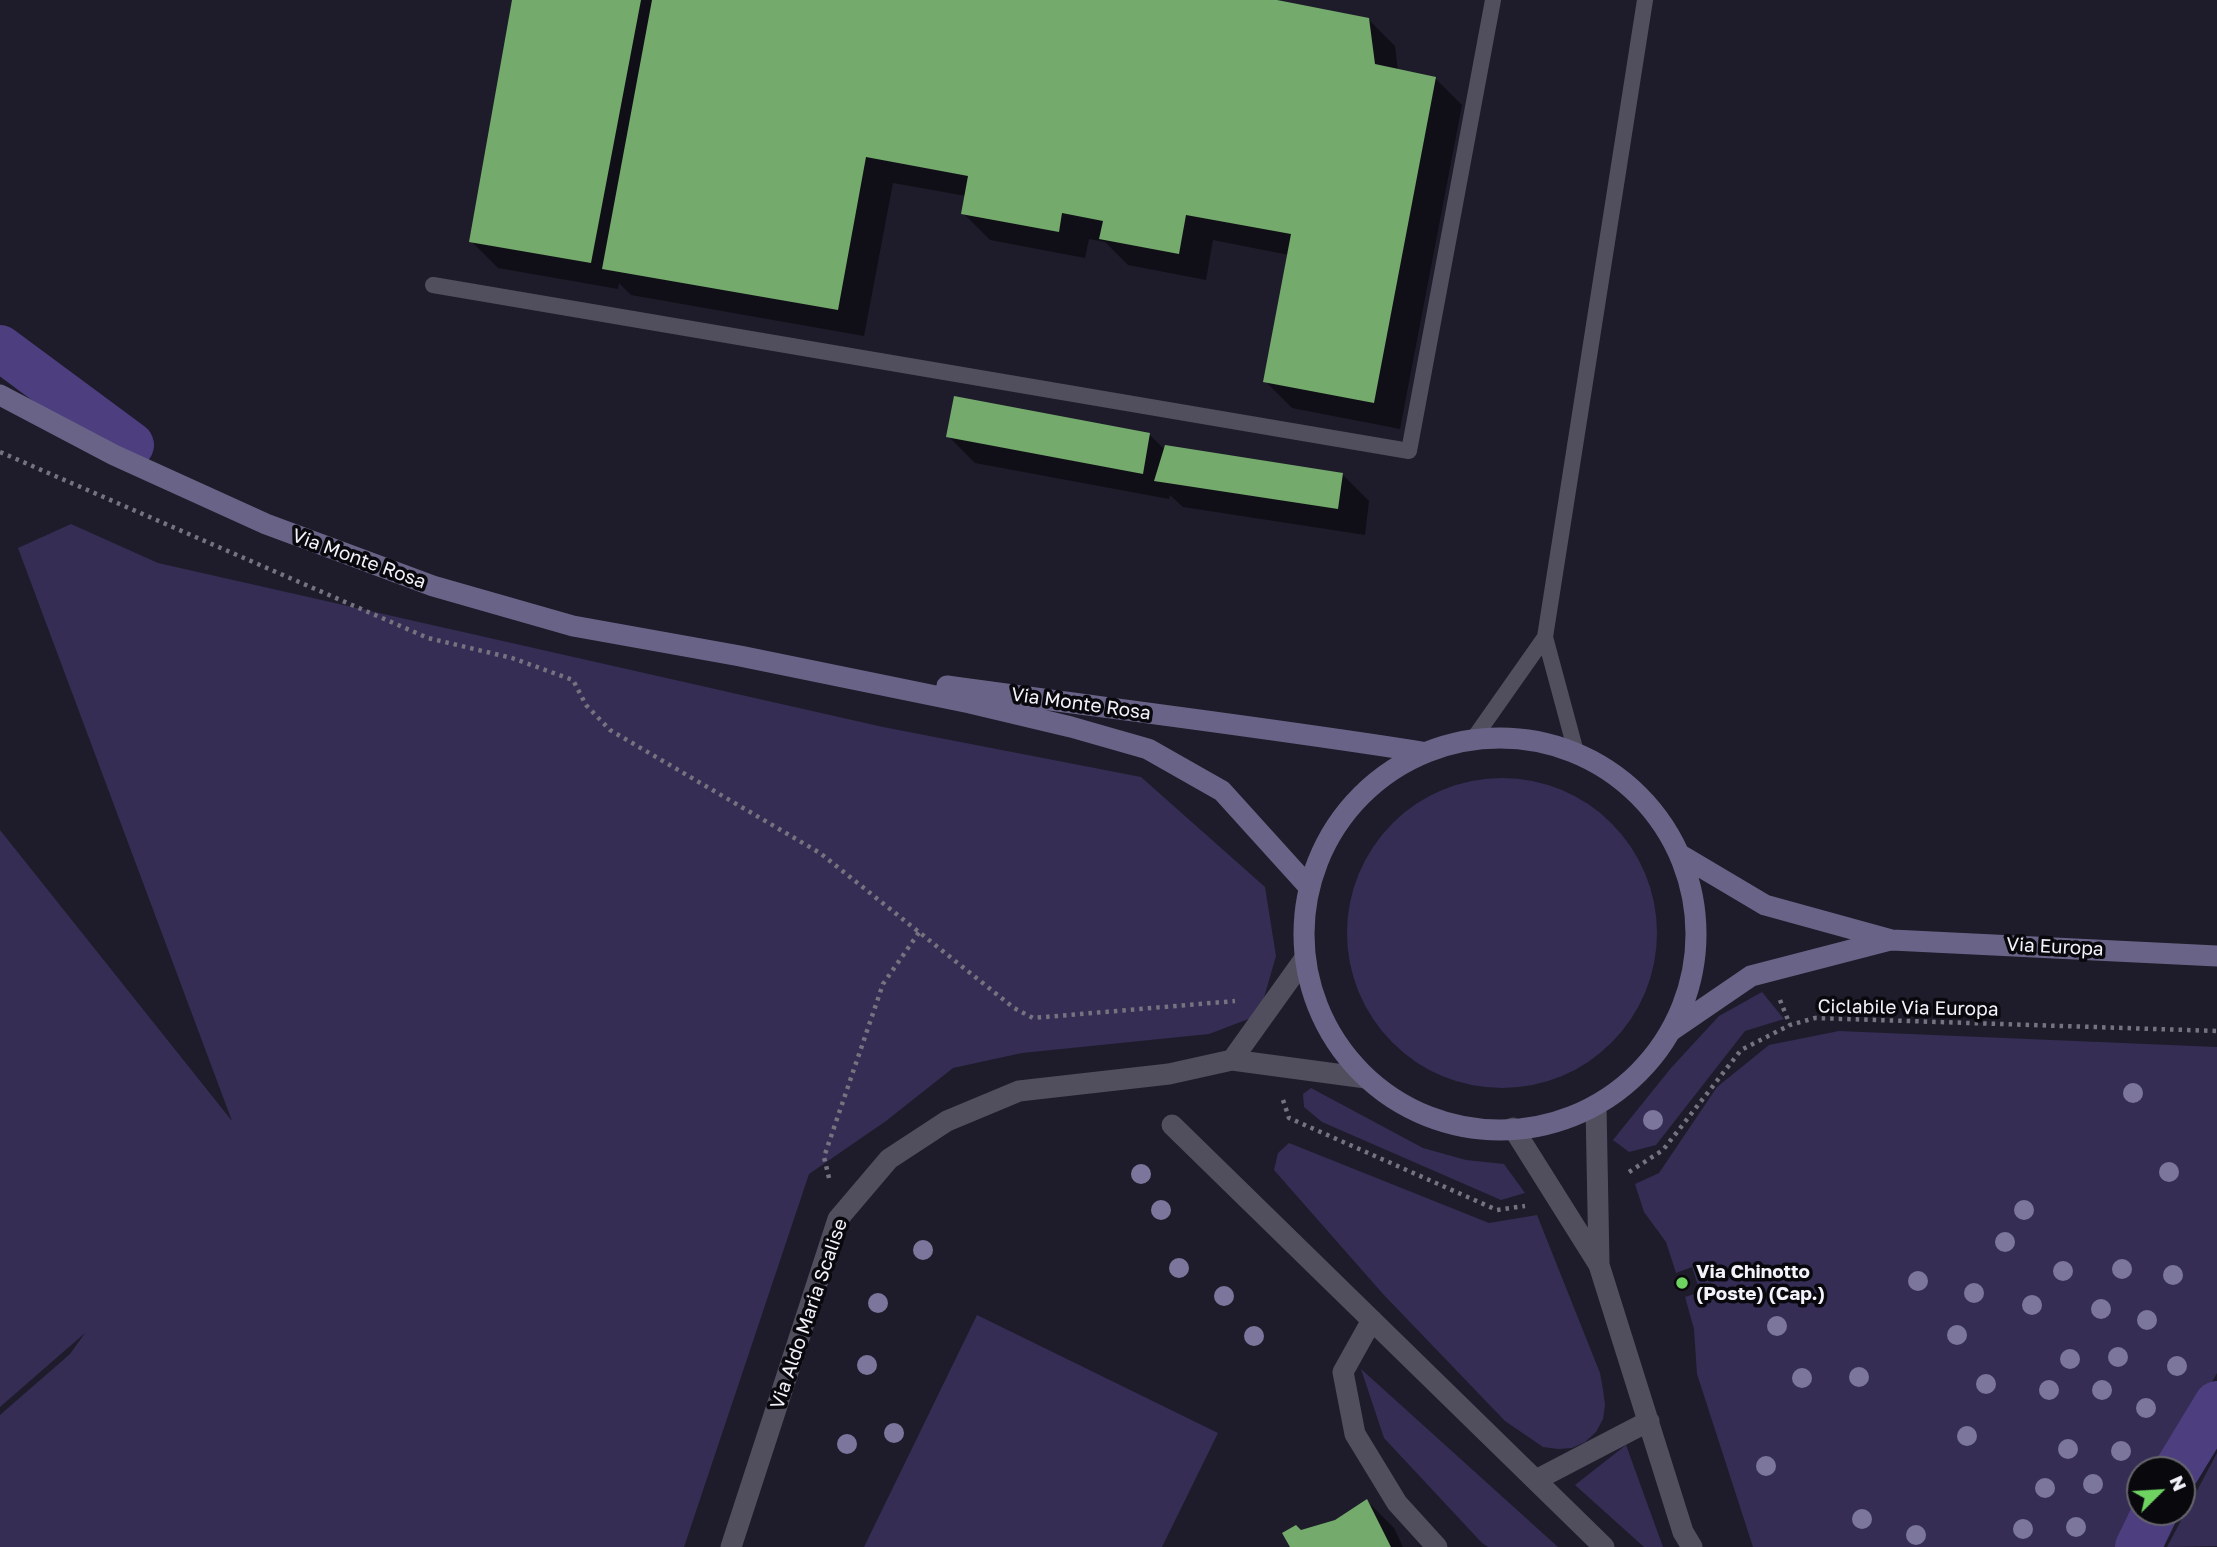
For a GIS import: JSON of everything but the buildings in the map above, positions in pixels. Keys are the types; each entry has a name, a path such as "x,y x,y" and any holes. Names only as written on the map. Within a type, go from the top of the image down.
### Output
{"main road":[{"name":"Via Monte Rosa","path":"0,395 114,455 266,524 433,586 573,626 740,656 970,703 1148,749 1222,791 1308,886"},
{"name":"Via Monte Rosa","path":"740,656 1142,713 1268,727 1422,752"},
{"path":"1474,738 1529,739 1576,752 1619,777 1654,812 1679,854 1693,897 1696,943 1689,988 1672,1030 1639,1073 1596,1106 1545,1125 1482,1130 1419,1114 1366,1078 1336,1043 1315,1003 1305,958 1303,922 1308,886 1332,831 1371,784 1422,752 1474,738"},
{"name":"Via Europa","path":"1679,854 1765,905 1892,940 2217,956"},
{"name":"Via Europa","path":"1672,1030 1751,976 1892,940"}],"street":[{"path":"1232,1060 1305,958"},
{"name":"Via Aldo Maria Scalise","path":"731,1547 838,1219 889,1159 947,1121 1020,1091 1169,1074 1232,1060 1366,1078"},
{"path":"1596,1106 1599,1265"},
{"path":"1172,1125 1604,1547"},
{"path":"1513,1128 1599,1265 1683,1532 1692,1547"},
{"path":"1372,1320 1343,1372 1354,1434 1397,1503 1437,1547"},
{"path":"1536,1480 1649,1421"}],"lane":[{"path":"433,285 1409,451 1493,0"},
{"path":"1576,752 1545,637 1645,0"},
{"path":"1474,738 1545,637"}],"path":[{"path":"0,452 428,638 512,658 573,680 586,705 610,730 820,853 1014,1008 1033,1018 1248,999"},
{"path":"838,1219 824,1157 883,984 920,931"},
{"path":"1779,1000 1790,1025"},
{"name":"Ciclabile Via Europa","path":"1620,1177 1663,1150 1741,1050 1790,1025 1815,1018 2217,1031"},
{"path":"1281,1093 1289,1118 1497,1210 1534,1204"}],"shaded area":[{"path":"71,524 158,563 883,727 1141,777 1265,887 1276,956 1259,1015 1209,1034 1022,1053 953,1068 886,1121 809,1174 684,1547 0,1547 0,1415 70,1354 85,1333 0,1407 0,830 232,1121 18,548"},
{"path":"1502,778 1532,781 1561,790 1588,805 1611,824 1630,847 1645,874 1654,903 1657,933 1654,963 1645,992 1630,1019 1611,1042 1588,1061 1561,1076 1532,1085 1502,1088 1472,1085 1443,1076 1416,1061 1393,1042 1374,1019 1359,992 1350,963 1347,933 1350,903 1359,874 1374,847 1393,824 1416,805 1443,790 1472,781"},
{"path":"1762,992 1784,1019 1745,1031 1656,1145 1629,1152 1613,1140 1671,1068 1719,1016"},
{"path":"1839,1031 2217,1047 2217,1373 2170,1456 2126,1456 2126,1526 2131,1526 2119,1547 1753,1547 1697,1374 1694,1329 1685,1297 1700,1292 1692,1267 1676,1273 1666,1242 1644,1212 1635,1184 1659,1173 1717,1087 1769,1045"},
{"path":"1311,1088 1423,1148 1466,1160 1504,1164 1525,1193 1501,1200 1322,1122 1304,1107 1303,1094"},
{"path":"1289,1143 1489,1223 1537,1215 1600,1373 1605,1405 1603,1419 1596,1432 1585,1442 1572,1448 1558,1449 1543,1447 1505,1421 1383,1294 1274,1170 1278,1153"},
{"path":"977,1315 1218,1433 1162,1547 864,1547"},
{"path":"1361,1369 1558,1547 1488,1547 1482,1543 1384,1438"},
{"path":"1626,1445 1663,1547 1644,1547 1575,1485"},
{"path":"2217,1453 2217,1546 2167,1547 2178,1526 2196,1526 2196,1492"}],"waterway":[{"path":"0,348 131,445"},
{"path":"2185,1456 2217,1404"},
{"path":"2138,1547 2148,1526"}],"place":[{"name":"Via Chinotto (Poste) (Cap.)","path":"1682,1283"}]}
